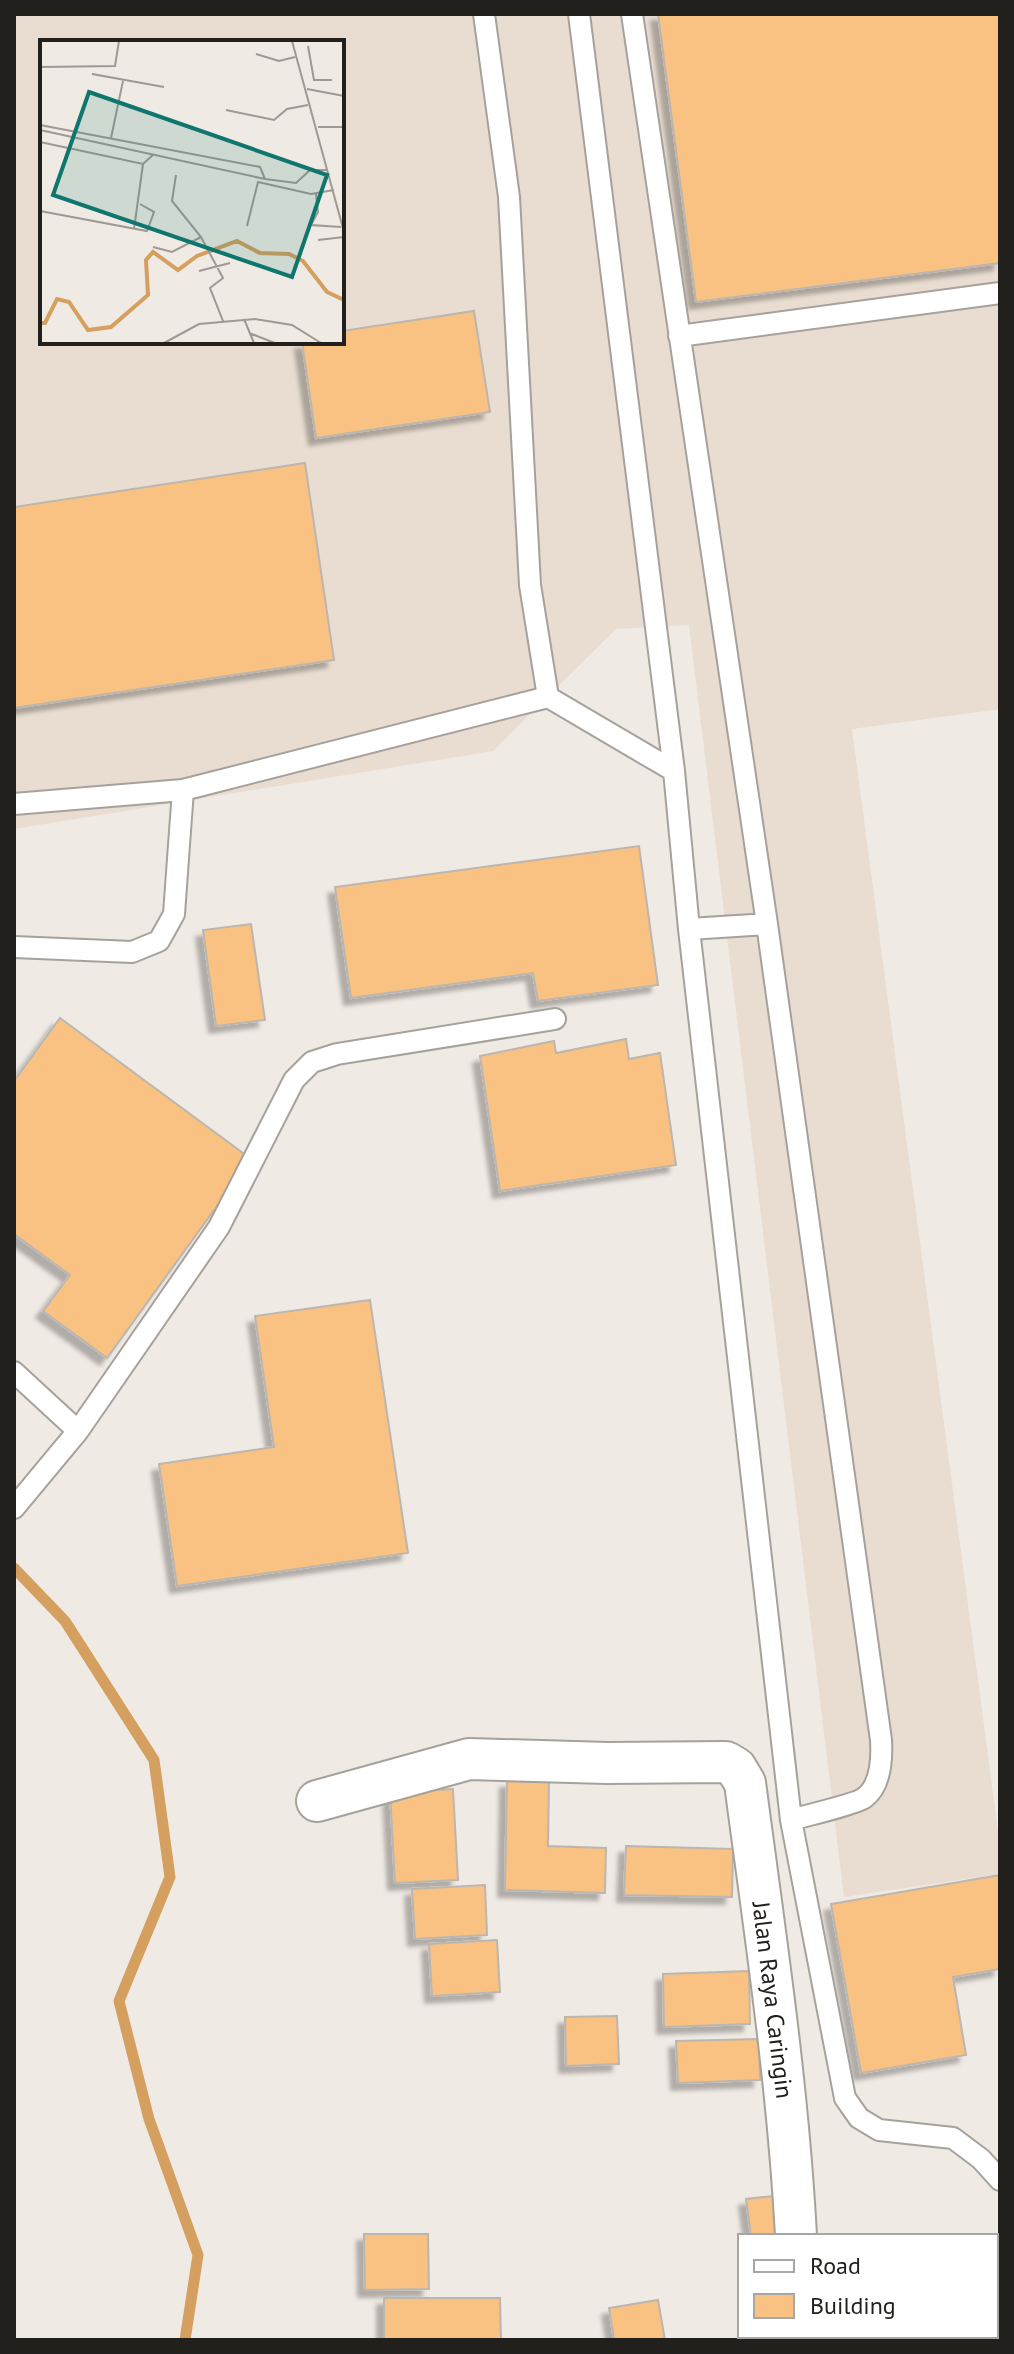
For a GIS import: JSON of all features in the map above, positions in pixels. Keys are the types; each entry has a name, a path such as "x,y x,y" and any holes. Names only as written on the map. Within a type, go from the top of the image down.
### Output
{"street":[{"name":"Jalan Raya Caringin","path":"317,1801 469,1759 726,1762 736,1768 745,1783 783,2075 791,2140 796,2234"}],"lane":[{"path":"484,14 509,197 530,585 548,697"},
{"path":"579,14 674,771 689,929 791,1820 845,2098 859,2118 879,2130 953,2138 981,2159 1000,2180"},
{"path":"632,14 767,924 881,1740 882,1760 876,1779 864,1798 791,1820"},
{"path":"679,336 1000,293"},
{"path":"14,804 183,790 548,697 674,771"},
{"path":"14,947 132,952 159,941 174,914 183,790"},
{"path":"689,929 767,924"},
{"path":"18,1503 78,1431 219,1227 294,1080 312,1062 337,1054 555,1019"},
{"path":"14,1372 78,1431"}],"shaded area":[{"path":"14,14 1000,14 1000,709 852,729 1000,1846 1000,1874 844,1897 689,625 616,629 493,751 14,829"}],"building":[{"path":"658,14 1000,14 1000,263 696,302"},
{"path":"474,311 490,412 316,438 302,344 344,344 344,331"},
{"path":"305,463 334,660 14,708 14,507"},
{"path":"639,846 658,985 538,1001 533,973 351,998 335,887"},
{"path":"251,924 265,1020 216,1026 203,930"},
{"path":"60,1018 251,1159 107,1358 43,1311 70,1275 14,1234 14,1081"},
{"path":"626,1039 629,1059 660,1053 676,1165 500,1191 480,1056 554,1041 556,1053"},
{"path":"370,1300 408,1553 177,1586 159,1464 274,1447 255,1316"},
{"path":"507,1781 549,1782 548,1846 606,1848 605,1893 505,1890"},
{"path":"453,1789 458,1880 395,1883 390,1792"},
{"path":"626,1846 733,1849 732,1897 624,1895"},
{"path":"1000,1875 1000,1969 953,1977 966,2055 861,2073 831,1904"},
{"path":"485,1885 487,1935 415,1939 412,1889"},
{"path":"497,1940 500,1992 432,1996 429,1944"},
{"path":"749,1971 750,2024 664,2027 663,1974"},
{"path":"617,2016 619,2064 566,2066 565,2017"},
{"path":"759,2039 760,2080 678,2083 676,2041"},
{"path":"781,2195 787,2234 751,2234 746,2199"},
{"path":"364,2234 428,2234 429,2289 365,2290"},
{"path":"384,2298 500,2298 501,2340 384,2340"},
{"path":"658,2300 665,2340 614,2340 609,2308"}],"waterway":[{"path":"14,1568 65,1621 154,1760 170,1877 119,2001 149,2119 198,2255 185,2340"}]}
